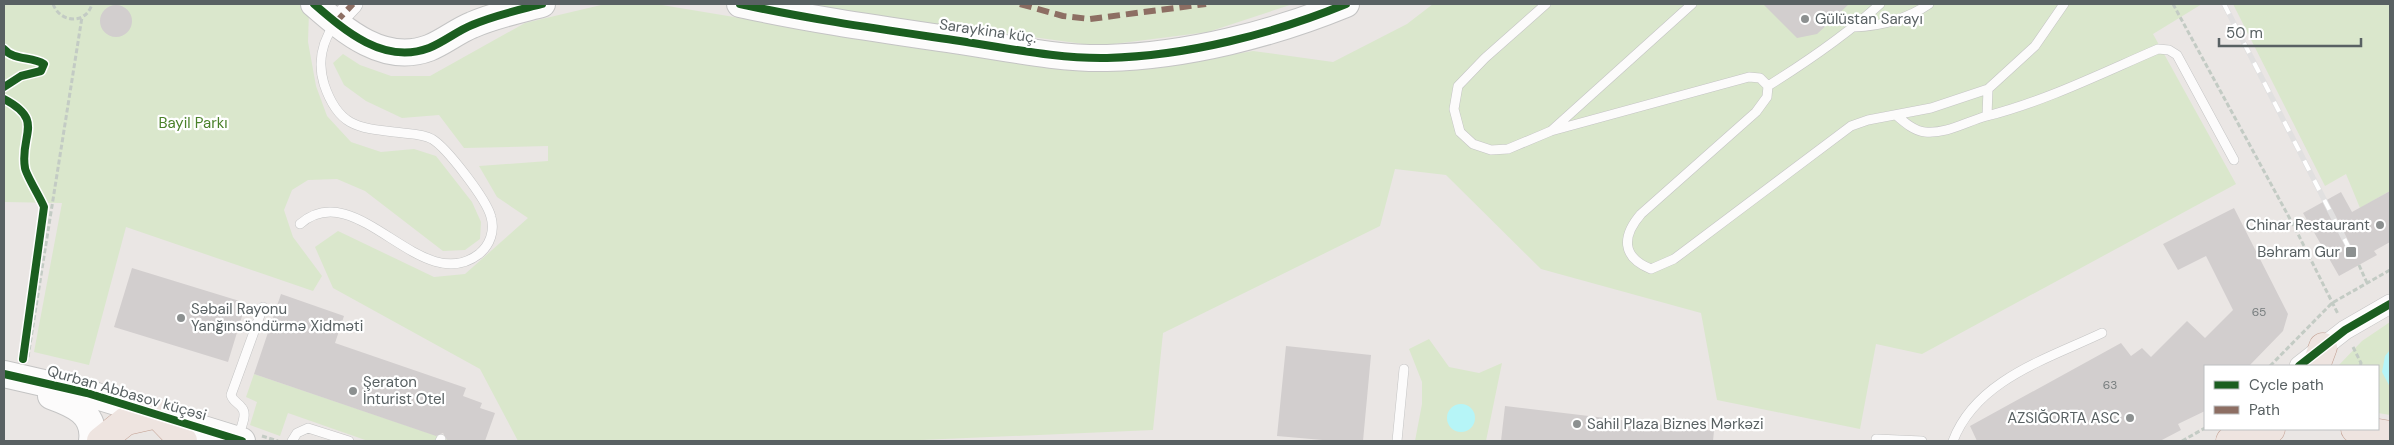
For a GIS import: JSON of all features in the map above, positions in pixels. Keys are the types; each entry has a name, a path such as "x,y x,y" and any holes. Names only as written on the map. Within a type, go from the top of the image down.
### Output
{"highway":[{"path":"101,441 126,421 157,414 183,441"},
{"path":"2230,441 2268,430"},
{"path":"2361,430 2390,435"}],"street":[{"path":"314,4 335,23 355,37 386,51 415,52 428,48 471,25 542,4"},
{"path":"335,23 353,4"},
{"name":"Saraykina küç.","path":"740,4 832,22 1055,55 1085,57 1131,56 1211,46 1346,4"},
{"path":"2301,365 2320,357 2345,330 2390,304"},
{"name":"Qurban Abbasov küçəsi","path":"18,364 57,385 240,440"},
{"path":"4,379 72,404 83,411 92,426 92,441"},
{"path":"2215,441 2228,430"}],"lane":[{"path":"1546,4 1485,58 1458,86 1454,109 1460,132 1473,144 1492,150 1508,149 1551,131 1748,77 1760,78 1768,86"},
{"path":"1551,131 1692,4"},
{"path":"1768,86 1812,59 1854,28 1880,4"},
{"path":"1854,28 1877,26 1898,19 1929,4"},
{"path":"1768,86 1767,97 1756,112 1641,214 1630,226 1627,242 1631,256 1642,265 1651,269 1674,258 1851,126 1868,120 1931,108 1988,89 2035,46 2064,4"},
{"path":"300,224 311,214 332,212 377,228 422,257 436,263 451,266 468,261 480,253 490,242 493,231 491,216 486,206 448,152 432,140 419,134 363,129 350,124 333,106 322,76 320,61 324,40 335,23"},
{"path":"1896,116 1906,124 1925,132 1946,131 1987,116 2024,106 2158,49 2169,50 2177,55 2234,160"},
{"path":"1987,116 1988,89"},
{"path":"240,440 244,416 242,408 233,401 231,395 263,307"},
{"path":"1953,441 1960,424 1991,389 2007,379 2102,333"},
{"path":"1397,441 1404,369"},
{"path":"292,441 297,433 308,428 349,441"},
{"path":"1876,439 1922,441"}],"path":[{"path":"53,4 59,14 71,20 82,17 87,13 92,4"},
{"path":"2173,4 2296,230 2332,303"},
{"path":"18,364 82,17"},
{"path":"18,364 44,207"},
{"path":"2359,265 2367,283"},
{"path":"2271,365 2332,303 2390,270"},
{"path":"2182,441 2204,429"}],"green space":[{"name":"Bayil Parkı","path":"4,4 301,4 309,11 308,42 316,86 327,116 351,142 381,152 414,149 436,156 472,202 481,222 480,239 465,250 443,251 365,191 337,179 308,180 292,190 284,210 293,237 322,276 313,291 126,227 89,365 34,352 62,203 4,202"},
{"path":"656,4 951,53 1095,69 1172,65 1253,51 1333,62 1407,24 1433,4 2202,4 2153,34 2236,184 1922,354 1876,344 1860,429 1717,400 1701,313 1541,269 1446,175 1395,169 1380,226 1163,333 1153,430 898,441 518,441 480,369 333,288 315,247 338,231 434,277 465,274 528,218 497,197 479,166 548,161 548,146 464,148 439,115 402,118 366,101 344,85 333,63 343,54 360,65 391,76 430,76 525,23 601,5"},
{"path":"791,4 1293,4 1208,32 1098,46"},
{"path":"2233,4 2390,4 2390,191 2360,208 2346,174 2325,186"},
{"path":"2390,322 2390,415 2379,413 2379,365 2339,365 2362,341"},
{"path":"1429,339 1449,367 1479,373 1502,363 1486,441 1415,441 1422,404 1422,382 1409,349"},
{"path":"254,374 452,441 368,441 288,413 280,436 250,425 257,402 246,397"}],"water":[{"path":"2390,350 2390,387 2382,372 2385,356"},
{"path":"1461,404 1471,408 1475,418 1471,428 1461,432 1451,428 1447,418 1451,408"}],"building":[{"name":"Gülüstan Sarayı","path":"1763,4 1849,4 1817,34 1797,38"},
{"path":"116,5 122,6 127,10 131,15 131,27 127,32 122,36 116,37 110,36 105,32 101,27 100,21 101,15 105,10 110,6"},
{"path":"2390,191 2390,242 2374,251 2377,255 2339,276 2303,213 2341,192 2352,212"},
{"path":"2234,208 2288,314 2283,331 2250,365 2204,365 2204,411 2178,424 2181,430 2160,441 1977,441 1970,426 2121,343 2131,356 2142,348 2151,357 2187,321 2205,338 2233,310 2206,256 2178,270 2163,244"},
{"path":"132,268 246,303 228,362 114,327"},
{"path":"281,294 344,316 335,343 466,388 463,396 482,403 480,408 495,413 485,441 447,440 443,433 436,436 254,374"},
{"path":"1286,346 1371,355 1363,441 1334,441 1277,436"},
{"name":"Sahil Plaza Biznes Mərkəzi","path":"1505,406 1714,431 1713,441 1501,441"}],"railway":[{"path":"2224,4 2351,252"}],"marked path":[{"path":"335,23 353,4"},
{"path":"1020,4 1063,16 1090,19 1206,4"}],"cycle path":[{"path":"314,4 352,34 381,49 396,52 412,52 429,48 466,27 481,21 542,4"},
{"path":"740,4 822,20 1033,52 1089,58 1137,56 1198,48 1259,34 1346,4"},
{"path":"4,49 18,57 44,64 41,71 21,76 4,87"},
{"path":"4,99 17,107 24,114 28,122 24,156 25,168 44,207 23,359"},
{"path":"2300,365 2345,330 2390,304"},
{"path":"4,374 87,393 242,441"}],"place":[{"name":"Gülüstan Sarayı","path":"1805,19"},
{"name":"Chinar Restaurant","path":"2380,225"},
{"name":"Bəhram Gur","path":"2351,252"},
{"name":"Səbail Rayonu Yanğınsöndürmə Xidməti","path":"181,318"},
{"name":"Şeraton İnturist Otel","path":"353,391"},
{"name":"AZSIĞORTA ASC","path":"2130,418"},
{"name":"Sahil Plaza Biznes Mərkəzi","path":"1577,424"}]}
